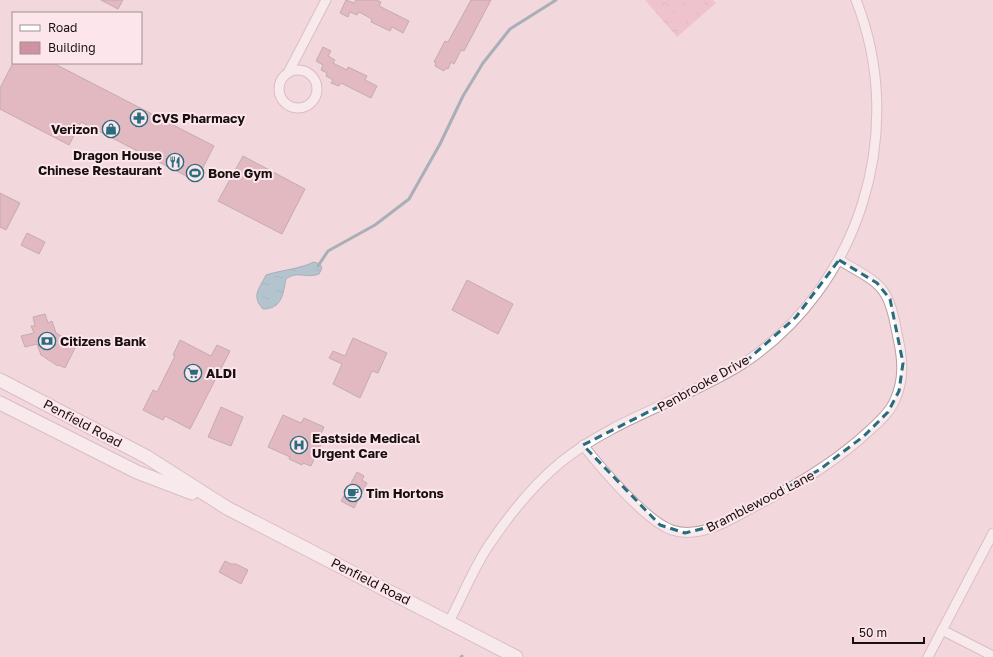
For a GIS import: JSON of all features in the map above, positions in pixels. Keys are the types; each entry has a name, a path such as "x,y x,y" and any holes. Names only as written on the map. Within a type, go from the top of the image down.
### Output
{"main road":[{"name":"Penfield Road","path":"0,380 147,457 225,507 516,657"},
{"name":"Penfield Road","path":"0,403 137,472 225,507"}],"street":[{"path":"289,71 303,71 314,79 317,91 312,103 307,106 294,108 284,103 280,98 279,85 281,80 289,71 326,0"},
{"name":"Penbrooke Drive","path":"449,622 488,547 514,510 542,479 583,445 697,389 742,364 777,336 796,317 814,297 839,260 860,214 868,188 873,166 878,127 878,96 874,60 868,32 856,0"},
{"name":"Bramblewood Lane","path":"583,445 593,458 649,517 660,525 685,533 702,531 717,525 789,489 841,454 888,412 899,391 903,363 893,309 884,290 870,278 839,260"},
{"path":"928,657 993,533"},
{"path":"942,630 993,656"}],"highlighted area":[{"path":"839,260 877,283 890,299 903,363 899,391 888,412 864,436 819,470 717,525 685,533 660,525 583,445 743,364 796,317"}],"green space":[{"path":"645,0 713,0 716,3 677,37"},
{"path":"688,0 701,0 705,5 680,27 670,16"}],"water":[{"path":"314,262 320,264 322,268 319,274 310,276 290,276 286,279 282,295 278,303 269,308 263,309 257,300 257,292 266,275"}],"building":[{"path":"101,0 123,0 118,9"},
{"path":"346,0 354,3 356,0 376,0 381,2 379,6 409,21 403,33 392,27 390,31 371,22 372,19 359,12 357,15 350,12 348,17 340,13"},
{"path":"471,0 491,0 464,51 461,50 454,64 451,62 448,69 446,68 444,71 435,66 436,63 434,62 445,41 448,42"},
{"path":"323,47 331,51 328,56 335,60 333,63 347,70 348,67 367,76 365,80 377,86 371,98 341,83 339,86 331,83 333,80 326,76 327,73 321,70 323,65 316,61"},
{"path":"12,64 55,64 214,146 196,181 81,122 69,145 0,109 0,88"},
{"path":"243,156 305,189 282,234 218,201"},
{"path":"0,193 20,203 6,230 0,227"},
{"path":"27,233 45,242 39,254 21,245"},
{"path":"467,280 513,304 498,334 452,310"},
{"name":"Citizens Bank","path":"45,314 48,323 52,321 56,333 72,342 70,346 75,348 65,368 59,365 58,366 41,355 37,344 25,347 21,336 34,333 31,326 35,326 33,317"},
{"path":"353,338 387,353 378,373 372,371 360,398 333,384 342,364 329,358 333,351 345,356"},
{"name":"ALDI","path":"180,340 211,356 217,345 230,351 190,429 165,416 163,420 143,410 153,390 157,392 175,356 173,355"},
{"path":"221,407 243,417 231,446 208,437"},
{"path":"283,415 301,423 304,418 324,427 320,436 324,438 311,466 303,463 302,465 289,459 290,457 268,447"},
{"path":"357,472 364,476 362,480 367,483 354,508 341,501"},
{"path":"225,561 231,564 236,564 248,570 241,584 219,572"}],"waterway":[{"path":"318,266 328,251 375,225 409,199 440,144 463,96 483,63 510,29 556,0"}],"place":[{"name":"CVS Pharmacy","path":"139,118"},
{"name":"Verizon","path":"111,129"},
{"name":"Dragon House Chinese Restaurant","path":"175,162"},
{"name":"Bone Gym","path":"195,173"},
{"name":"Citizens Bank","path":"47,341"},
{"name":"ALDI","path":"193,373"},
{"name":"Eastside Medical Urgent Care","path":"299,445"},
{"name":"Tim Hortons","path":"353,493"}]}
